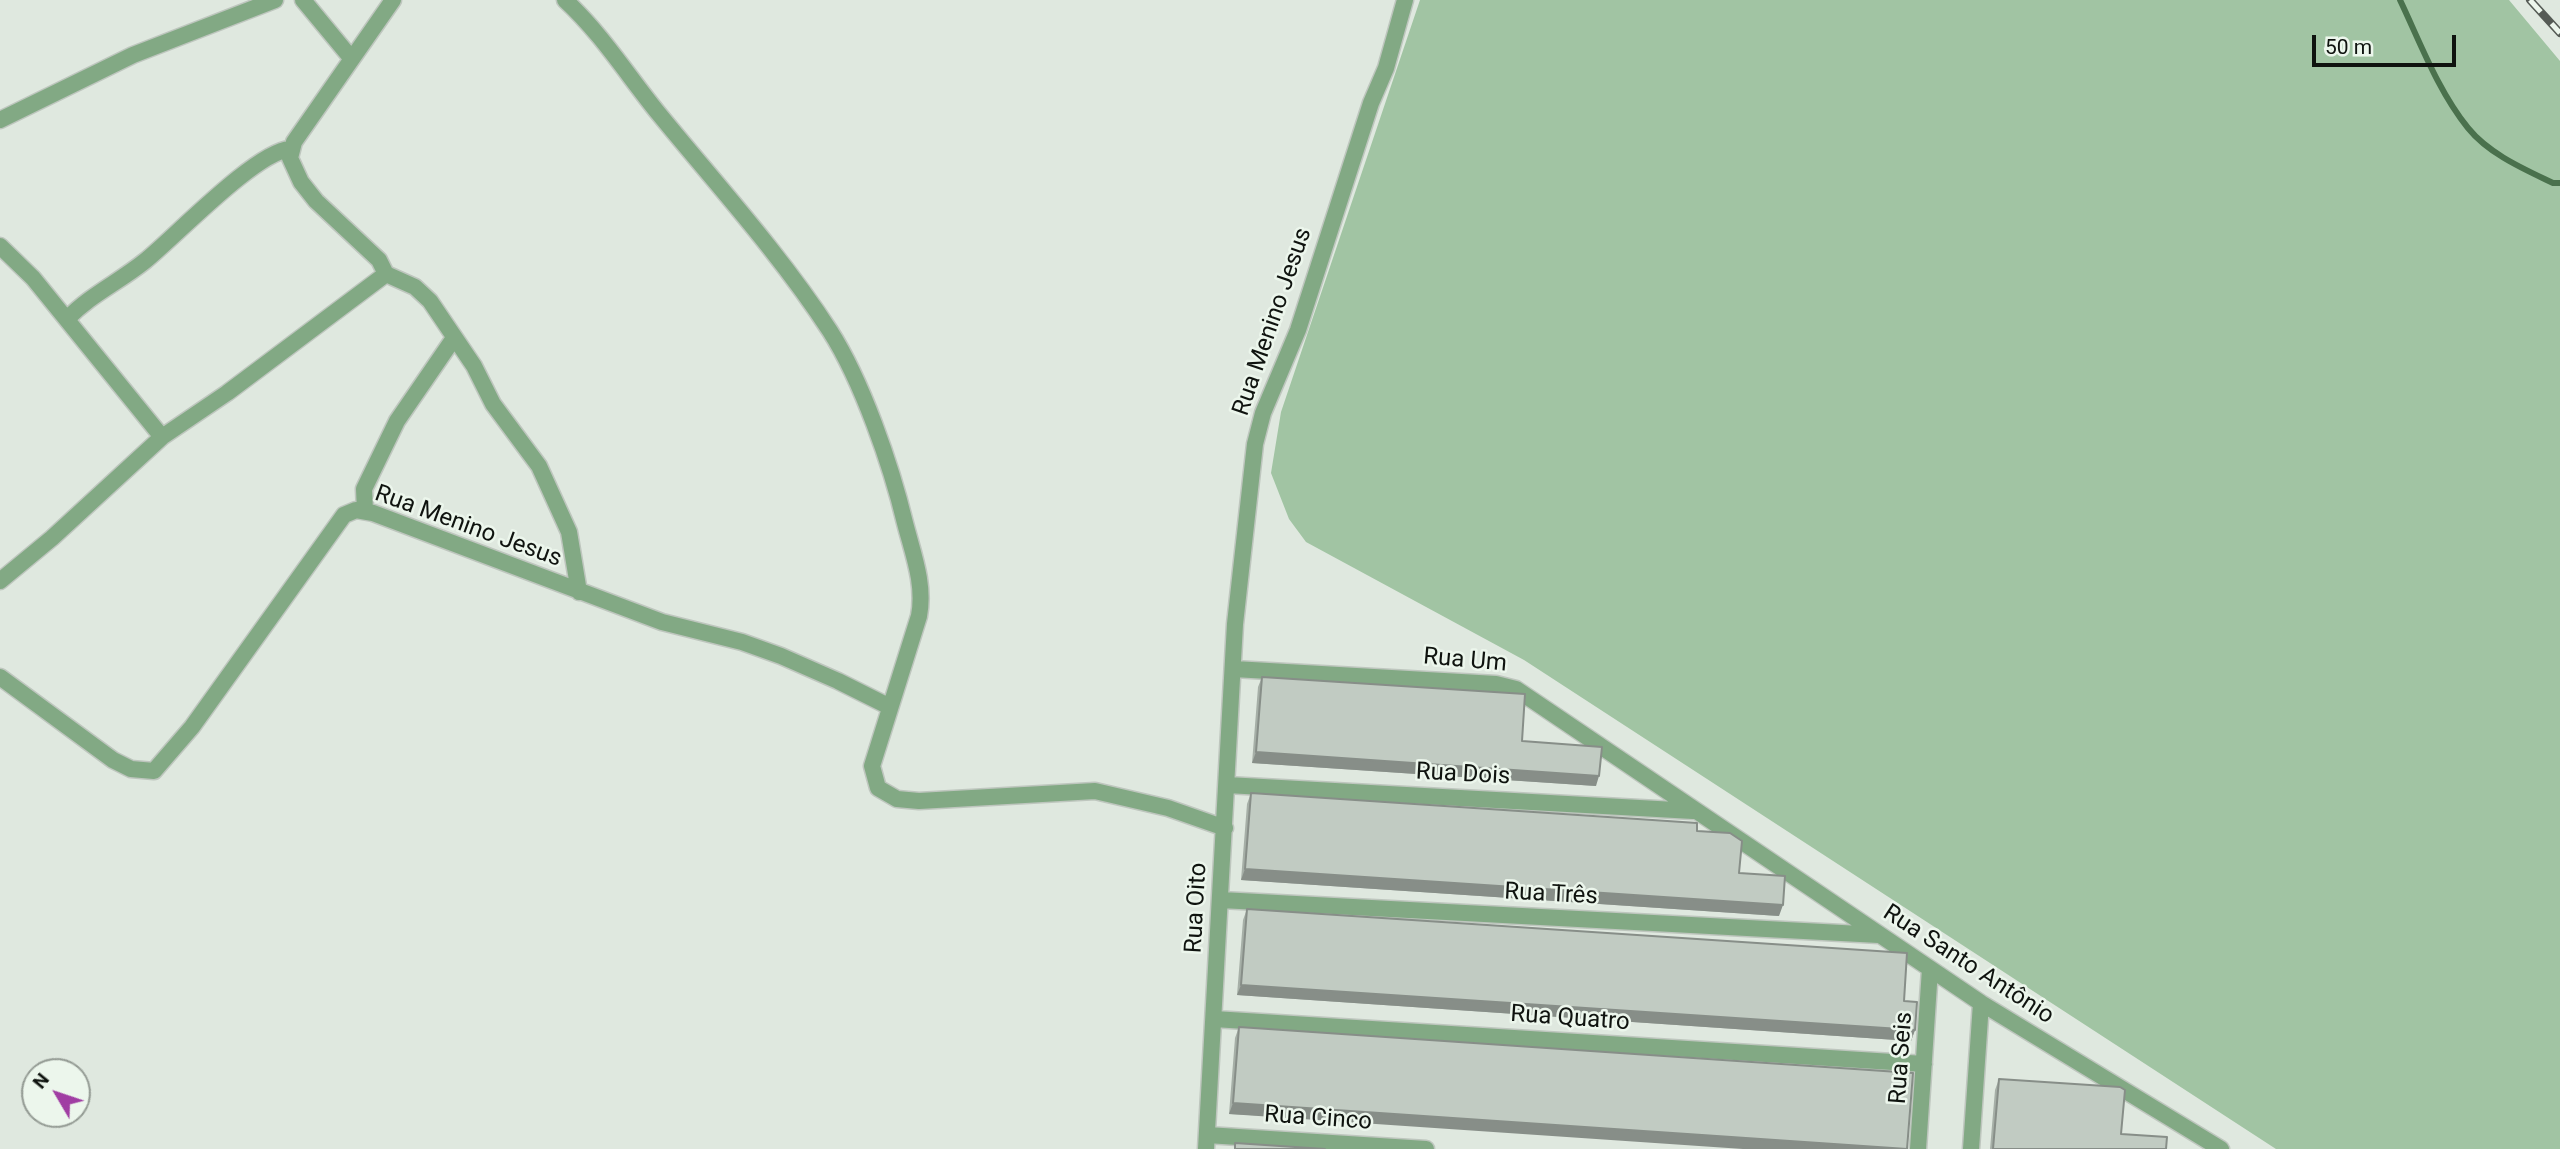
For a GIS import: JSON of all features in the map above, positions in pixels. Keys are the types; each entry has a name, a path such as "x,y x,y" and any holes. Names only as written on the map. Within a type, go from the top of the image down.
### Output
{"street":[{"path":"0,120 133,55 275,0"},
{"path":"303,0 351,58"},
{"path":"67,319 99,292 114,285 148,259 198,212 260,164 276,153 290,149 393,0"},
{"path":"565,0 588,21 657,112 778,258 831,333 861,396 903,513 922,592 919,616 872,773 878,789 897,799 943,801 1095,791 1148,802 1225,828"},
{"name":"Rua Menino Jesus","path":"1234,669 1238,580 1248,494 1263,413 1298,330 1367,115 1386,68 1405,0"},
{"path":"290,149 292,166 316,201 379,260 387,274 415,287 430,301 474,366 493,404 550,486 569,532 579,592"},
{"path":"0,246 67,319 162,438"},
{"path":"0,581 52,538 162,438 387,274"},
{"path":"365,511 364,489 397,421 454,338"},
{"name":"Rua Menino Jesus","path":"0,677 113,760 131,769 154,771 192,727 234,664 289,595 328,534 344,515 365,511 662,622 742,642 780,656 849,685 890,707"},
{"name":"Rua Oito","path":"1207,1142 1234,669"},
{"name":"Rua Um","path":"1234,669 1496,684 1516,689 1696,811"},
{"name":"Rua Dois","path":"1227,785 1696,811"},
{"name":"Rua Santo Antônio","path":"1696,811 1981,1003 2221,1149"},
{"name":"Rua Três","path":"1221,900 1880,935"},
{"name":"Rua Seis","path":"1918,1149 1930,969"},
{"path":"1971,1149 1981,1003"},
{"name":"Rua Quatro","path":"1214,1019 1924,1064"},
{"name":"Rua Cinco","path":"1207,1142 1426,1149"}],"green space":[{"path":"1420,0 2509,0 2560,61 2560,1149 2276,1149 1524,660 1306,542 1289,519 1271,473 1281,412"}],"building":[{"path":"1262,677 1525,694 1522,741 1602,747 1599,776 1256,752"},
{"path":"1251,793 1697,823 1697,831 1730,833 1742,841 1739,873 1785,876 1783,905 1245,869"},
{"path":"1247,909 1907,953 1904,1001 1917,1002 1915,1030 1241,985"},
{"path":"1239,1027 1913,1073 1907,1149 1233,1103"},
{"path":"1999,1079 2120,1087 2125,1090 2121,1134 2167,1137 2166,1149 1993,1149"},
{"path":"1235,1143 1325,1149 1235,1149"}],"waterway":[{"path":"2400,0 2439,82 2468,128 2486,146 2508,160 2553,183 2560,183"}],"railway":[{"path":"2530,0 2560,33"}]}
